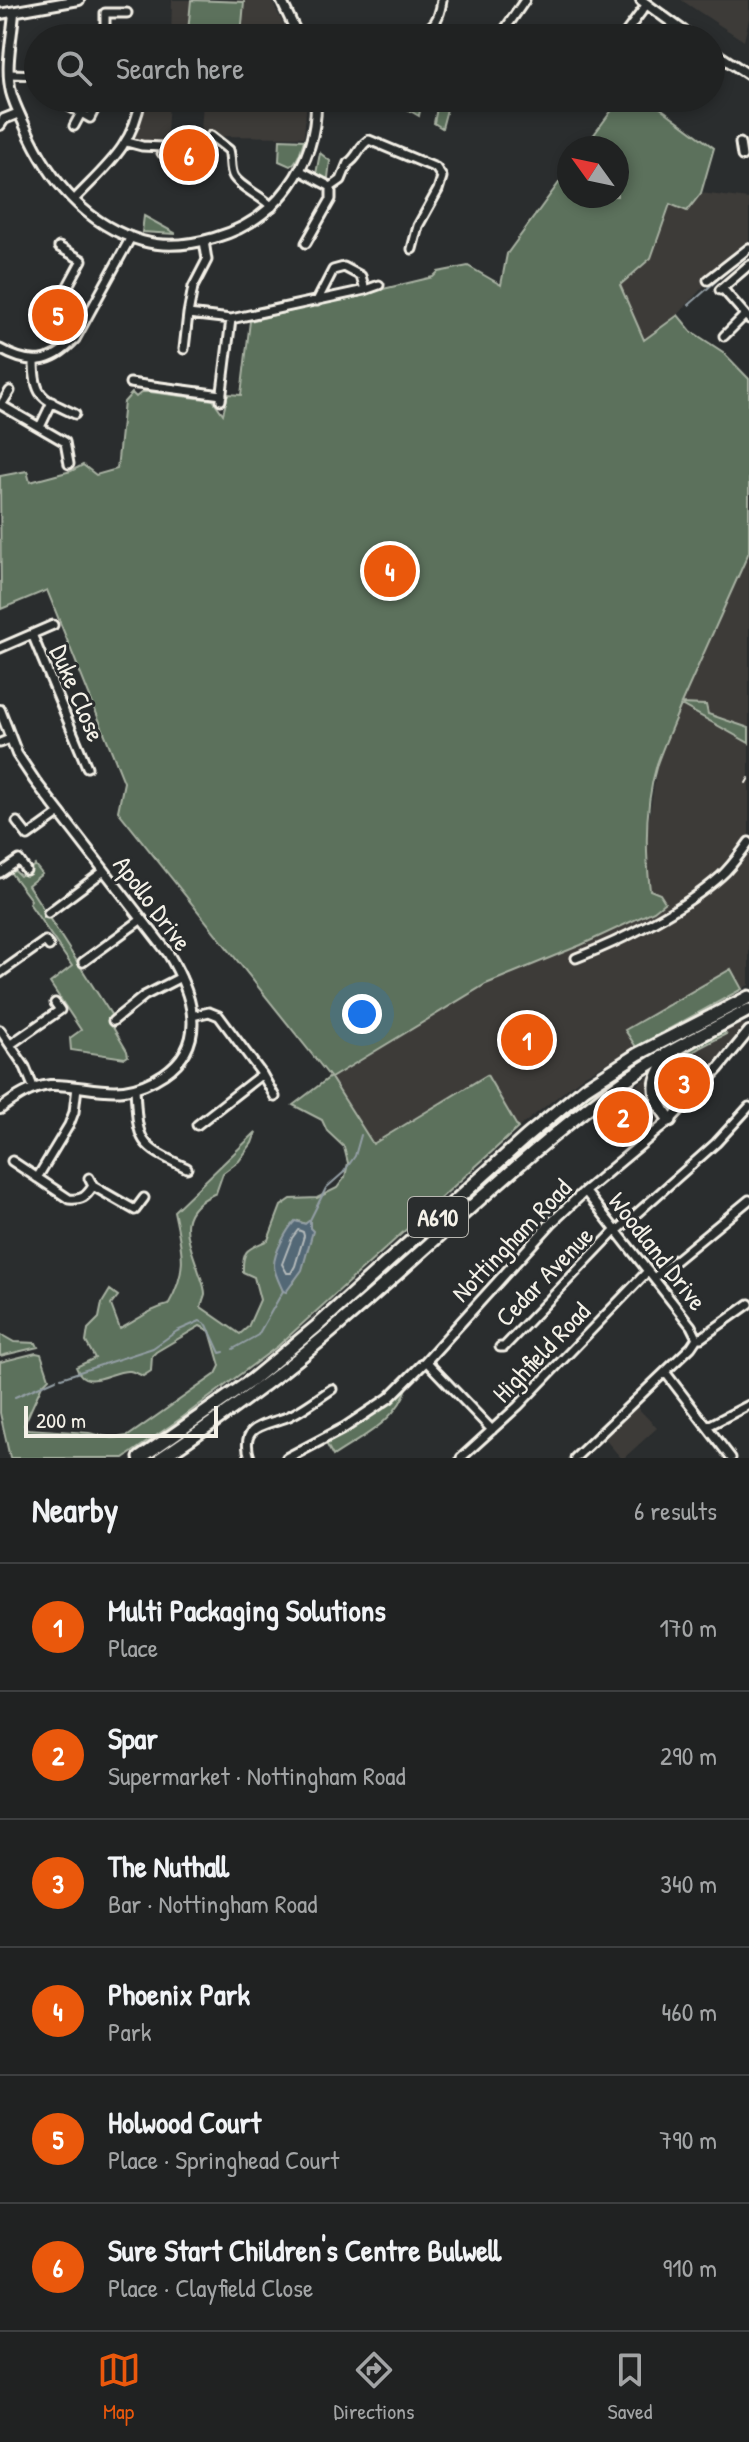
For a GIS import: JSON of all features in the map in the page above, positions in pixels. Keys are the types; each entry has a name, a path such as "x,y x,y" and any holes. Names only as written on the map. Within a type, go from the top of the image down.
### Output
{"highway":[{"name":"A610","path":"140,1458 274,1363 585,1088 638,1054 749,997"},
{"name":"A610","path":"161,1458 321,1340 582,1113 637,1073 749,1010"},
{"path":"670,1120 657,1100 655,1084 661,1069 678,1048"},
{"path":"637,1073 645,1074 655,1084"}],"street":[{"path":"0,14 79,0"},
{"path":"281,0 292,24"},
{"path":"434,24 440,15 442,0"},
{"path":"509,24 525,0"},
{"path":"630,24 643,1 674,24"},
{"path":"14,13 11,91 42,162 74,200 101,223 131,237 150,243 175,245 204,241 239,230 272,207 301,171 313,138 315,112"},
{"path":"105,24 105,13 127,13"},
{"path":"725,61 749,75"},
{"path":"10,74 24,74"},
{"path":"74,126 81,113 90,118 93,112"},
{"path":"74,200 127,142 138,112"},
{"path":"0,125 4,119 19,113"},
{"path":"211,136 229,150 232,174 237,181 272,207"},
{"path":"331,187 341,180 348,163 369,140 436,168 442,177 418,226 412,249"},
{"path":"127,142 162,147 162,153"},
{"path":"301,171 331,187"},
{"path":"306,243 331,199 331,187"},
{"path":"0,349 34,361 59,354 68,346 89,313 131,237"},
{"path":"184,349 193,287 207,260 204,241"},
{"path":"59,247 82,260 63,295 89,313"},
{"path":"708,280 749,248"},
{"path":"726,331 747,318 720,289 749,265"},
{"path":"317,301 333,270 344,267 361,276 365,290"},
{"path":"188,314 231,319 379,285"},
{"path":"135,386 221,398 231,319"},
{"path":"34,361 35,387 39,393 75,414"},
{"path":"10,391 1,405 65,442 69,464"},
{"path":"40,427 52,402"},
{"path":"0,648 53,625"},
{"name":"Duke Close","path":"32,634 87,767"},
{"name":"Apollo Drive","path":"0,710 10,739 35,781 168,953 181,977 192,1016 193,1036 177,1064 150,1083 113,1091 50,1085 34,1089 0,1109"},
{"path":"0,743 10,739"},
{"path":"17,822 28,836 60,813"},
{"path":"576,958 620,939 705,889 725,872 749,842"},
{"path":"0,873 19,860 26,870"},
{"path":"48,913 104,871"},
{"path":"56,906 62,914"},
{"path":"89,961 142,919"},
{"path":"0,973 45,941 49,946"},
{"path":"119,1019 155,989 181,977"},
{"path":"11,1044 60,1010 55,1003"},
{"path":"192,1016 209,1012 219,1016 275,1097"},
{"path":"0,1030 25,1067 34,1089"},
{"name":"Nottingham Road","path":"287,1458 344,1428 389,1398 528,1247 585,1191 670,1120 749,1031"},
{"path":"197,1125 262,1074"},
{"path":"37,1178 69,1125 77,1087"},
{"path":"135,1088 141,1139 155,1153 187,1168"},
{"name":"Cedar Avenue","path":"500,1347 504,1347 616,1230 716,1143 749,1107"},
{"path":"12,1161 69,1199 86,1197 93,1186"},
{"path":"89,1178 93,1186 135,1210 144,1198"},
{"name":"Woodland Drive","path":"585,1191 694,1330 697,1338"},
{"name":"Highfield Road","path":"461,1458 651,1275 749,1200"},
{"path":"575,1458 697,1338 749,1304"},
{"path":"426,1361 492,1430"},
{"path":"665,1372 731,1458"},
{"path":"250,1458 248,1437 254,1430 289,1417 332,1389"},
{"path":"708,1426 749,1405"}],"shaded area":[{"path":"172,0 271,0 284,24 171,24"},
{"path":"681,0 749,0 744,41 725,29 725,24 718,24"},
{"path":"141,112 168,112 166,144 133,141"},
{"path":"202,112 306,112 304,137 207,136 201,131"},
{"path":"701,193 749,199 749,245 708,276 703,287 678,315 644,340 620,285 651,258 671,204 687,211"},
{"path":"749,552 749,985 585,1075 518,1128 486,1075 372,1144 331,1078 486,984 581,945 650,890 646,860 647,831 657,766 681,704"},
{"path":"740,1023 749,1025 722,1061 666,1120 631,1148 601,1110 686,1050"},
{"path":"636,1406 657,1428 621,1458 603,1437"}],"green space":[{"path":"191,0 244,2 242,24 189,24"},
{"path":"436,112 446,112 442,128 434,123"},
{"path":"611,112 666,112 714,148 701,193 687,211 670,204 651,258 620,285 644,340 678,315 691,331 723,352 749,379 749,552 681,704 706,705 708,714 749,728 749,743 681,705 657,764 648,811 650,890 660,894 665,902 654,911 581,945 486,984 331,1078 373,1144 487,1075 518,1128 278,1346 124,1458 10,1458 0,1413 0,1362 41,1354 49,1378 42,1385 24,1425 27,1429 89,1433 113,1438 128,1436 216,1374 220,1366 210,1331 200,1326 156,1352 152,1356 151,1371 143,1376 123,1371 93,1380 80,1375 76,1367 95,1358 86,1342 88,1329 99,1318 102,1303 110,1290 118,1296 111,1305 120,1329 168,1305 179,1281 182,1259 174,1211 256,1132 239,1161 223,1173 216,1193 194,1208 187,1225 205,1291 201,1307 240,1334 248,1327 260,1300 254,1277 243,1272 245,1254 268,1240 281,1206 291,1199 317,1198 337,1188 345,1177 348,1163 344,1147 327,1131 322,1120 293,1105 330,1077 118,811 124,782 47,590 1,609 0,476 27,471 30,482 83,465 96,475 117,469 124,402 132,393 136,397 142,392 150,392 213,400 223,414 228,394 241,395 250,321 468,266 501,285 507,254 557,185 557,208 629,208 629,136 593,136","holes":["298,1221 305,1224 309,1221 310,1228 294,1282 283,1291 274,1265"]},
{"path":"280,139 304,140 298,158 290,166 279,161"},
{"path":"172,153 185,165 202,169 197,176 173,172 167,161"},
{"path":"320,153 330,161 328,178 323,179 316,174"},
{"path":"144,216 175,233 175,234 142,232"},
{"path":"35,865 42,874 28,885 112,1016 108,1019 127,1051 125,1058 71,1050 70,1038 81,1030 50,983 72,966 10,872 15,871 20,876"},
{"path":"731,969 742,989 636,1047 625,1030"},
{"path":"749,1002 749,1006 643,1064 255,1387 151,1458 146,1458 208,1416 550,1120 624,1066"},
{"path":"722,1031 726,1034 665,1070 667,1063"},
{"path":"0,1334 14,1342 36,1343 38,1347 0,1356"},
{"path":"408,1385 396,1409 387,1418 333,1456 326,1443 391,1401"}],"water":[{"path":"310,1220 313,1231 302,1270 286,1292 283,1291 274,1268 279,1248 295,1221 305,1224"}],"waterway":[{"path":"689,305 742,258"},
{"path":"310,1220 326,1188 343,1173 355,1156 361,1135"},
{"path":"233,1349 258,1335 283,1291"},
{"path":"61,1378 153,1348 177,1331 200,1321 207,1325 220,1353 224,1352"},
{"path":"15,1397 56,1379"}],"tram line":[{"path":"746,783 749,778"}],"place":[{"name":"Sure Start Children's Centre Bulwell","path":"189,155"},
{"name":"Holwood Court","path":"58,315"},
{"name":"Phoenix Park","path":"390,571"},
{"name":"Multi Packaging Solutions","path":"527,1040"},
{"name":"The Nuthall","path":"684,1083"},
{"name":"Spar","path":"623,1117"}]}
